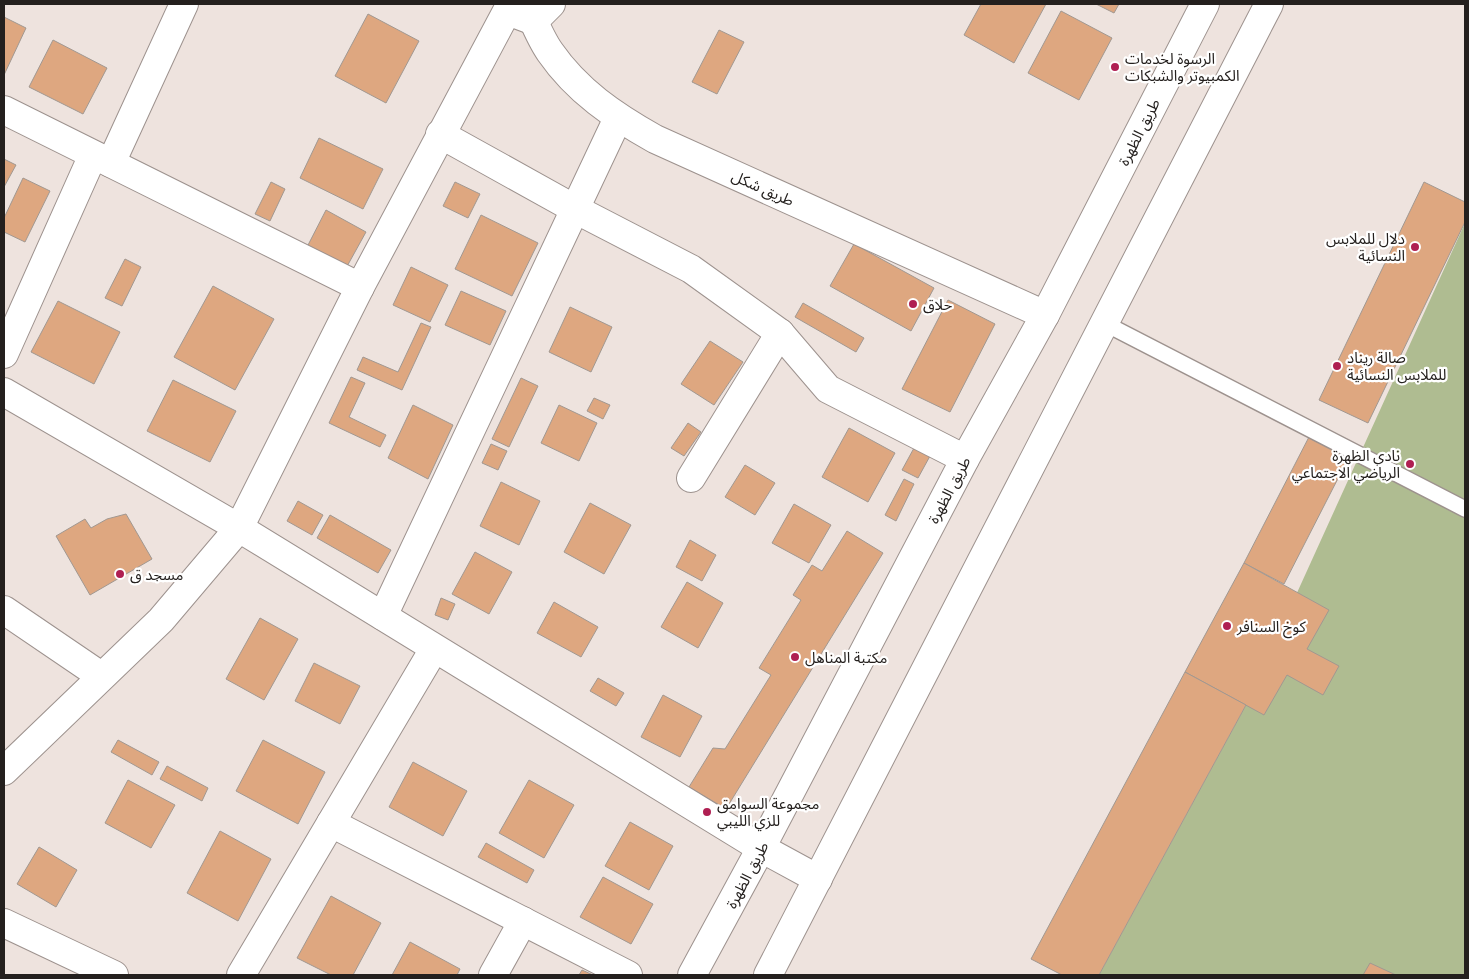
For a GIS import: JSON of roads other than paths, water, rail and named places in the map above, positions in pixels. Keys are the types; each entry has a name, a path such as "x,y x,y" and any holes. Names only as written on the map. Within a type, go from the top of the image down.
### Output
{"street":[{"path":"4,354 102,159 184,4"},
{"name":"طريق الظهرة","path":"692,975 761,848 965,459 1045,315 1205,4"},
{"path":"768,975 1268,4"},
{"path":"4,771 101,676 129,653 161,620 239,528 360,286 440,134 522,9"},
{"name":"طريق شكل","path":"522,9 548,50 567,74 588,95 618,118 654,139 1045,315"},
{"path":"4,110 360,286"},
{"path":"383,616 618,118"},
{"path":"440,134 575,209 691,269 780,333 828,389 965,459"},
{"path":"691,478 780,333"},
{"path":"4,392 239,528 761,848 818,879"},
{"path":"4,610 101,676"},
{"path":"241,975 434,649"},
{"path":"332,823 628,975"},
{"path":"493,975 523,921"},
{"path":"4,923 114,975"}],"lane":[{"path":"1104,323 1465,509"}],"place":[{"name":"الرسوة لخدمات الكمبيوتر والشبكات","path":"1115,67"},
{"name":"دلال للملابس النسائية","path":"1415,247"},
{"name":"حلاق","path":"913,304"},
{"name":"صالة ريناد للملابس النسائية","path":"1337,366"},
{"name":"نادي الظهرة الرياضي الاجتماعي","path":"1410,464"},
{"name":"مسجد ق","path":"120,574"},
{"name":"كوخ السنافر","path":"1227,626"},
{"name":"مكتبة المناهل","path":"795,657"},
{"name":"مجموعة السوامق للزي الليبي","path":"707,812"}]}
